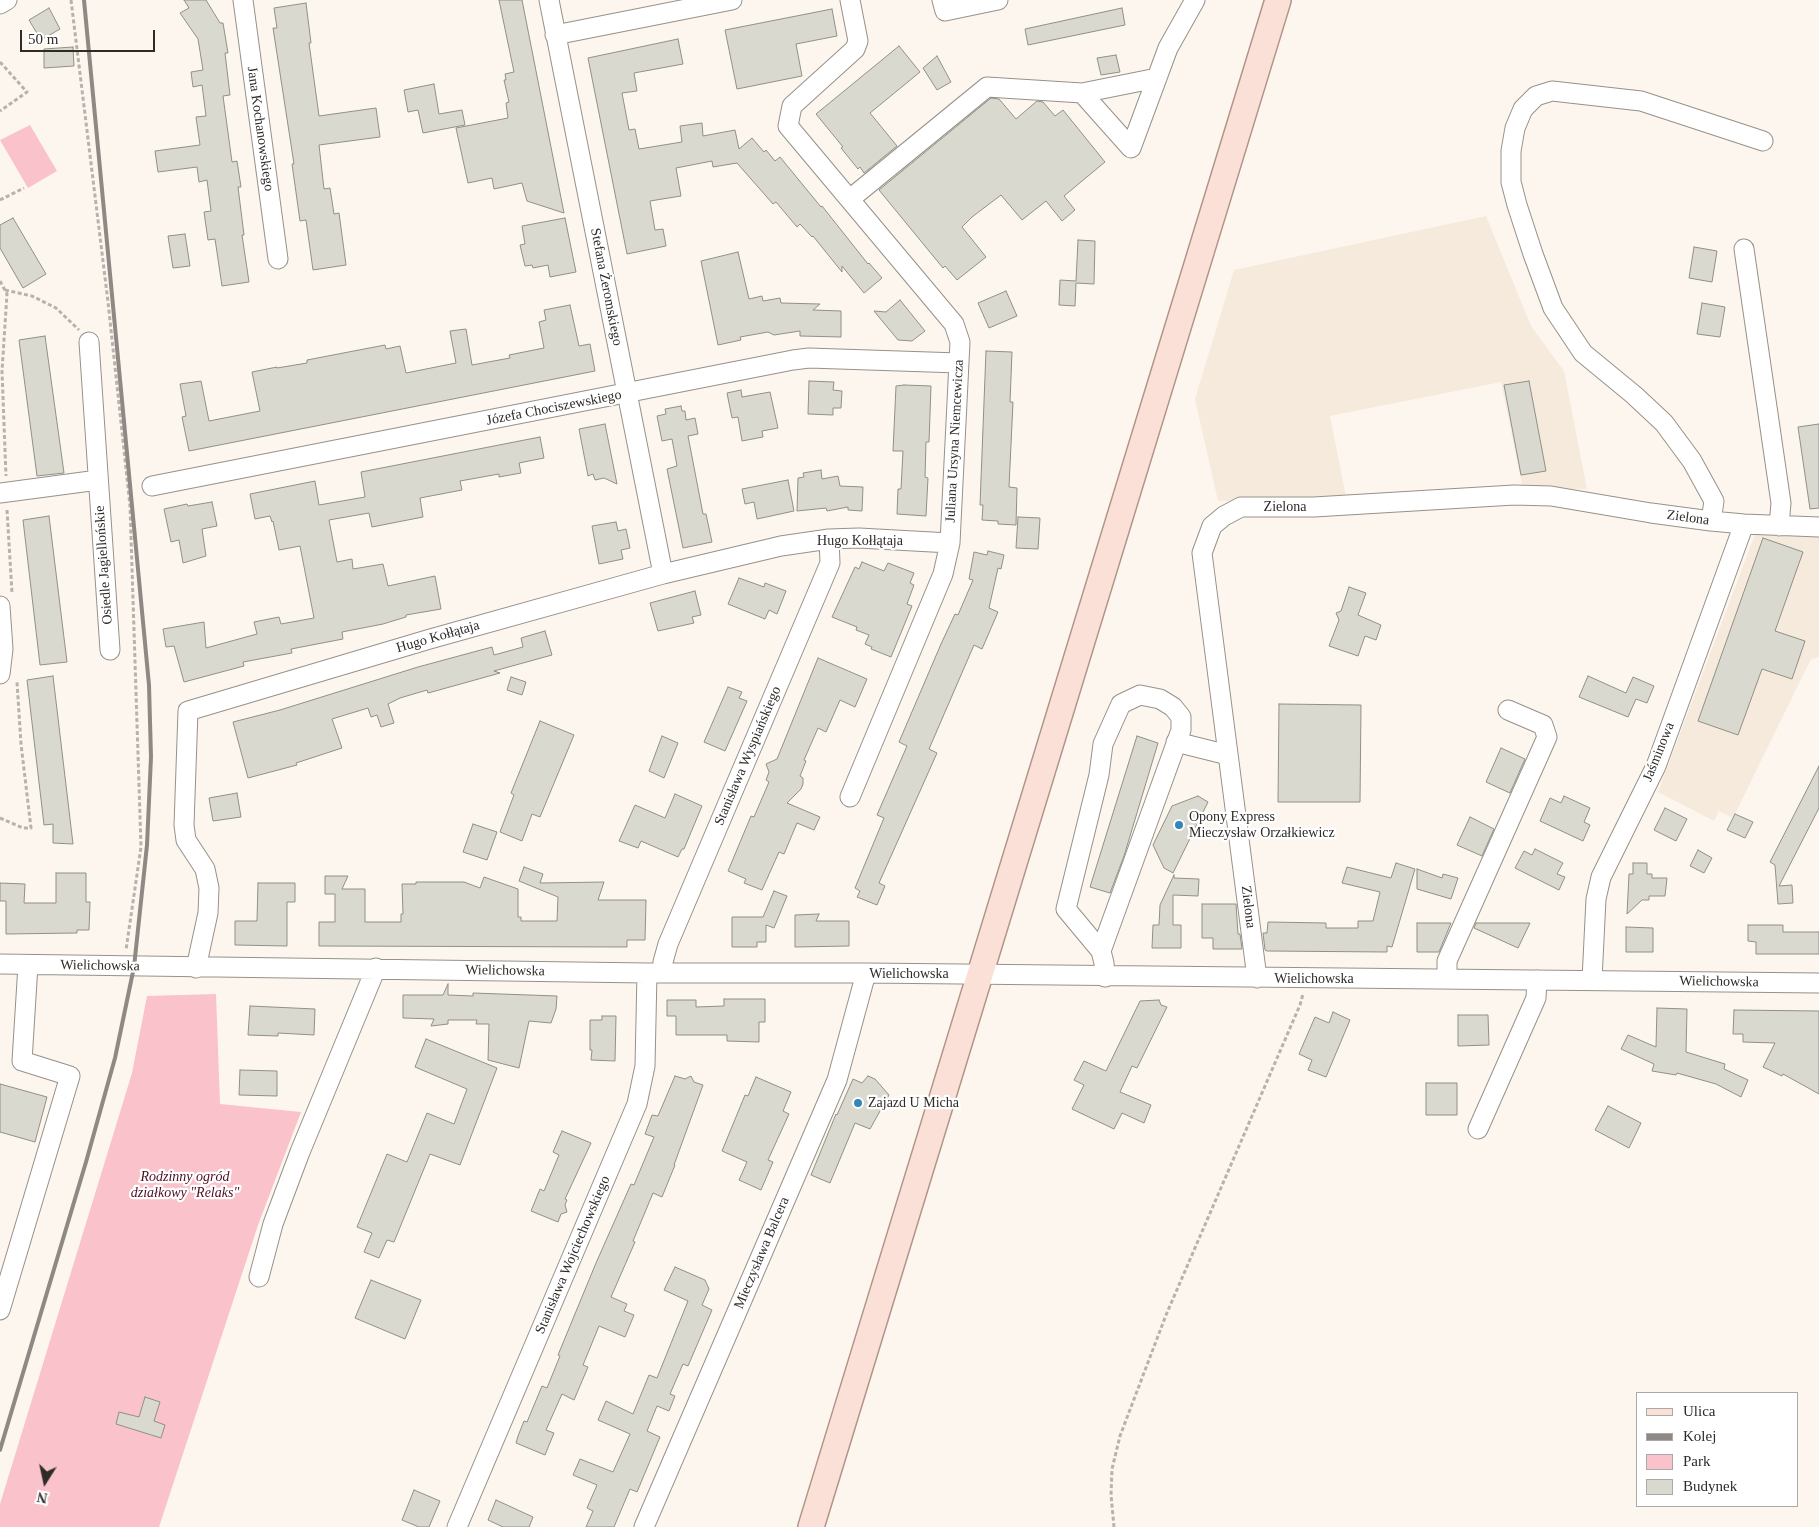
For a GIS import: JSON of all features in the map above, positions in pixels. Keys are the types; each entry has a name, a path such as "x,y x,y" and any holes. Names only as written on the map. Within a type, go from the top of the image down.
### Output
{"main road":[{"path":"811,1527 1278,0"}],"street":[{"path":"0,4 6,0"},
{"name":"Jana Kochanowskiego","path":"243,0 278,258"},
{"name":"Stefana Żeromskiego","path":"548,0 664,574"},
{"path":"556,35 732,0"},
{"name":"Juliana Ursyna Niemcewicza","path":"850,0 858,41 855,49 792,106 788,126 954,324 960,342 950,543 943,574 850,797"},
{"path":"942,0 945,11 995,0"},
{"path":"1082,93 1131,148 1168,48 1195,0"},
{"path":"850,199 987,87 1082,93 1157,78"},
{"path":"1711,521 1714,501 1692,461 1664,423 1634,395 1583,353 1553,308 1517,205 1512,182 1511,151 1515,128 1523,109 1536,96 1552,91 1641,101 1764,141"},
{"path":"1744,249 1781,503 1779,526"},
{"name":"Osiedle Jagiellońskie","path":"89,342 110,650"},
{"name":"Józefa Chociszewskiego","path":"152,486 793,360 809,358 959,363"},
{"path":"3,492 98,480"},
{"name":"Zielona","path":"1257,978 1202,553 1212,526 1224,516 1241,507 1314,507 1514,495 1550,496 1711,521 1819,527"},
{"name":"Jaśminowa","path":"1592,980 1596,899 1601,877 1656,766 1744,524"},
{"name":"Hugo Kołłątaja","path":"196,968 208,914 209,888 205,869 186,840 184,826 188,711 430,639 664,574 781,546 829,539 859,538 950,543"},
{"name":"Stanisława Wyspiańskiego","path":"654,973 663,962 668,944 830,563 829,539"},
{"path":"6,601 3,649 8,676"},
{"path":"1101,951 1176,742 1182,730 1181,717 1173,706 1160,699 1140,695 1121,704 1103,744 1099,775 1066,909 1101,951 1105,977"},
{"path":"1447,979 1447,961 1547,737 1543,725 1508,710"},
{"path":"1176,742 1228,755"},
{"name":"Wielichowska","path":"0,964 654,973 866,973 1819,983"},
{"path":"0,1310 70,1076 22,1062 28,965"},
{"path":"259,1278 274,1224 297,1161 376,968"},
{"name":"Stanisława Wojciechowskiego","path":"457,1527 637,1104 645,1066 654,973"},
{"name":"Mieczysława Balcera","path":"644,1527 837,1080 866,973"},
{"path":"1478,1128 1536,998 1537,980"}],"path":[{"path":"0,62 27,92 0,111"},
{"path":"0,200 24,188"},
{"path":"0,281 7,294 2,371 6,601"},
{"path":"5,290 32,296 56,308 74,324 89,342"},
{"path":"0,818 23,828 31,828 21,744 8,676"},
{"path":"1114,1527 1111,1494 1112,1468 1120,1436 1166,1315 1296,1014 1308,979"}],"shaded area":[{"path":"1486,216 1531,326 1564,371 1587,489 1523,490 1501,382 1330,416 1346,497 1218,501 1195,399 1234,270"},
{"path":"1757,529 1819,531 1819,657 1811,659 1733,818 1719,811 1714,821 1658,792"}],"green space":[{"path":"30,125 57,171 28,188 0,140"},
{"name":"Rodzinny ogród działkowy \"Relaks\"","path":"216,994 220,1104 301,1112 258,1225 159,1527 0,1527 0,1504 132,1073 147,996"}],"building":[{"path":"184,0 206,0 220,23 223,23 228,53 225,53 230,95 223,96 232,162 237,161 241,187 238,187 244,235 242,235 249,282 222,286 215,239 208,240 204,212 211,211 207,180 199,182 197,167 158,172 155,151 200,145 196,117 206,116 202,85 193,87 191,72 203,70 198,39 180,13 189,8"},
{"path":"499,0 522,0 564,213 527,201 522,183 494,189 492,178 468,183 456,128 508,118 506,103 509,102 504,80 506,80 505,74 514,72"},
{"path":"306,3 311,43 309,43 319,116 376,108 380,137 319,145 324,189 330,188 334,214 339,213 346,265 313,270 306,220 300,221 292,164 294,164 273,28 277,28 274,8"},
{"path":"49,8 60,29 41,40 29,20"},
{"path":"1122,8 1125,25 1028,45 1025,29"},
{"path":"832,9 837,36 796,44 802,76 737,89 725,30"},
{"path":"678,39 683,64 634,73 637,91 622,93 629,130 635,129 639,149 682,142 680,126 702,123 703,136 735,130 739,149 752,138 775,161 780,157 868,264 882,278 864,293 842,266 842,272 813,236 800,224 797,227 776,202 773,204 737,163 713,167 712,161 676,168 681,196 650,201 655,230 663,229 666,246 627,254 588,58"},
{"path":"899,46 920,72 870,113 897,146 864,173 860,167 858,169 816,114"},
{"path":"73,47 74,66 44,68 44,49"},
{"path":"1116,55 1120,72 1101,75 1097,58"},
{"path":"937,56 951,82 937,90 923,68"},
{"path":"434,84 439,114 462,110 465,125 423,133 418,110 408,112 404,90"},
{"path":"991,98 999,99 1016,119 1037,101 1043,102 1055,116 1063,110 1105,162 1064,196 1075,210 1062,221 1046,201 1022,220 1001,195 972,217 962,227 986,257 957,280 945,266 943,268 879,190"},
{"path":"13,218 46,274 23,288 0,248 0,225"},
{"path":"565,218 576,272 550,277 548,265 533,268 532,265 525,266 520,245 525,244 522,226"},
{"path":"185,234 190,266 173,268 168,236"},
{"path":"1078,240 1095,241 1094,284 1076,283 1075,306 1059,305 1060,280 1076,281"},
{"path":"1694,247 1717,251 1712,282 1689,278"},
{"path":"738,252 749,299 762,296 763,301 780,298 781,303 820,304 813,310 841,311 841,337 800,336 800,331 774,335 768,332 740,337 741,340 718,345 701,261"},
{"path":"1006,291 1017,316 989,328 978,303"},
{"path":"900,300 925,331 912,341 898,340 874,311 886,312"},
{"path":"1702,303 1725,307 1720,337 1697,334"},
{"path":"570,305 579,346 590,344 595,371 189,451 182,417 186,416 180,384 201,381 209,421 260,411 252,372 307,363 307,360 385,345 386,349 400,346 406,373 456,363 450,331 466,329 472,365 510,358 509,355 544,348 539,322 546,320 544,310"},
{"path":"45,336 64,473 37,476 19,340"},
{"path":"986,351 1012,352 1010,402 1013,402 1009,487 1017,488 1016,525 998,524 998,521 982,520 983,505 980,505"},
{"path":"809,381 834,382 833,390 842,391 841,408 833,408 833,415 808,414"},
{"path":"1529,381 1546,471 1521,475 1504,385"},
{"path":"896,386 931,386 929,442 926,442 925,477 928,478 926,516 897,514 898,489 901,489 903,451 893,451"},
{"path":"741,390 742,397 770,392 778,428 762,431 763,437 742,441 738,417 732,418 727,393"},
{"path":"681,406 682,411 685,411 686,420 695,418 698,434 688,436 703,514 706,514 712,542 683,548 667,469 677,466 672,439 662,441 657,416 666,414 665,409"},
{"path":"605,424 617,484 604,478 595,480 593,474 588,476 579,429"},
{"path":"1819,424 1819,508 1810,509 1798,427"},
{"path":"540,437 544,458 519,463 521,473 499,477 499,474 460,481 462,490 420,498 423,517 372,527 369,513 329,520 337,562 352,559 353,569 383,564 388,586 435,576 441,609 406,615 406,617 383,624 342,632 343,639 291,649 292,653 243,662 244,666 184,682 174,646 166,647 163,629 204,622 206,648 257,634 254,622 279,617 281,624 314,618 300,546 279,550 273,521 270,516 255,519 250,494 315,481 319,505 365,497 361,472"},
{"path":"821,470 822,479 838,476 840,486 863,487 862,511 848,510 848,507 827,511 826,508 797,511 798,478 804,477 803,473"},
{"path":"788,480 794,511 757,519 754,502 745,504 742,489"},
{"path":"212,502 217,526 202,529 206,556 183,563 179,540 171,542 164,509 187,504 188,506"},
{"path":"49,516 67,662 40,665 23,520"},
{"path":"1018,517 1040,518 1038,549 1016,548"},
{"path":"616,522 618,531 626,529 630,548 621,550 623,559 599,564 592,526"},
{"path":"1763,538 1803,552 1775,631 1805,641 1792,679 1762,669 1738,735 1698,721"},
{"path":"988,551 1004,555 1001,569 998,568 989,608 998,612 982,649 974,645 929,749 937,753 879,883 885,886 877,905 857,897 860,891 855,888 884,818 877,815 907,746 899,742 941,644 955,614 958,615 973,580 969,579 974,552 987,555"},
{"path":"862,562 884,571 888,563 914,573 910,583 914,585 907,604 912,606 891,657 871,649 872,647 865,644 869,635 856,630 857,627 832,617 855,567 859,569"},
{"path":"739,578 764,587 765,583 786,591 777,614 769,610 765,619 728,604"},
{"path":"1349,587 1366,593 1358,615 1381,625 1376,640 1365,636 1358,656 1329,646 1339,620 1336,613 1341,611"},
{"path":"695,591 701,615 692,617 694,623 658,631 650,603"},
{"path":"545,631 552,655 494,671 500,673 428,693 427,690 400,698 388,704 394,723 381,727 377,715 371,717 368,708 332,719 342,748 296,763 297,765 248,778 233,722 280,710 418,667 492,647 494,655 523,647 521,638"},
{"path":"818,658 867,679 855,707 840,700 826,732 818,728 804,760 806,761 800,776 803,778 801,789 787,803 820,817 814,830 797,823 784,854 779,852 762,890 744,883 746,879 728,871 751,816 754,817 769,782 766,780 769,772 766,764 777,759"},
{"path":"53,676 73,844 53,843 53,824 44,825 27,680"},
{"path":"1588,676 1626,693 1633,677 1654,686 1647,703 1636,699 1628,717 1579,697"},
{"path":"511,677 526,682 522,695 507,690"},
{"path":"728,687 742,692 739,698 747,701 725,751 704,742"},
{"path":"1279,704 1361,705 1360,802 1278,802"},
{"path":"540,721 574,735 540,817 532,814 522,841 500,832 514,795 511,793"},
{"path":"662,736 678,743 664,778 649,771"},
{"path":"1137,736 1158,743 1124,856 1110,893 1090,887"},
{"path":"1501,748 1525,759 1510,793 1486,782"},
{"path":"1819,766 1819,808 1779,886 1792,885 1793,903 1778,904 1775,865 1770,862"},
{"path":"237,793 241,817 213,821 209,798"},
{"path":"675,794 702,806 684,849 682,849 678,857 641,841 638,848 619,841 635,805 665,818"},
{"name":"Opony Express Mieczysław Orzałkiewicz","path":"1198,796 1208,802 1173,873 1164,868 1153,845 1172,806"},
{"path":"1564,796 1590,808 1584,822 1590,825 1583,841 1540,821 1550,798 1561,803"},
{"path":"1665,808 1687,819 1676,841 1654,830"},
{"path":"1735,814 1753,822 1745,838 1727,830"},
{"path":"1470,817 1494,829 1482,856 1457,845"},
{"path":"473,824 497,832 487,860 463,852"},
{"path":"1535,849 1563,863 1557,874 1565,877 1559,890 1515,868 1524,851 1532,855"},
{"path":"1698,850 1712,858 1704,873 1690,866"},
{"path":"1396,863 1415,869 1392,947 1387,946 1387,952 1265,950 1263,933 1267,933 1268,922 1326,923 1326,928 1358,928 1358,921 1373,921 1380,892 1342,883 1347,867 1391,878"},
{"path":"1633,863 1647,863 1647,874 1652,874 1652,878 1667,878 1665,896 1649,896 1649,900 1642,900 1627,914 1629,874 1633,874"},
{"path":"524,867 543,874 540,883 604,882 598,900 646,900 645,940 627,940 627,947 319,946 319,922 335,922 335,894 325,894 325,876 348,876 342,889 365,889 365,922 401,922 401,914 403,914 402,884 416,884 416,882 464,882 480,888 484,877 518,889 518,917 521,917 521,921 557,921 558,897 519,881"},
{"path":"1417,869 1442,878 1443,874 1458,878 1451,899 1417,889"},
{"path":"56,873 86,873 86,902 90,902 89,930 77,930 77,933 6,934 6,901 0,901 0,883 25,884 24,903 56,903"},
{"path":"1174,875 1174,878 1199,879 1198,896 1173,895 1173,925 1181,925 1181,948 1152,948 1153,925 1159,925 1160,905"},
{"path":"258,883 295,883 295,902 287,902 287,946 235,945 235,921 257,921"},
{"path":"774,891 787,896 774,928 766,925 766,942 757,942 757,947 732,947 732,917 763,917"},
{"path":"1202,904 1236,904 1238,934 1240,934 1242,949 1213,949 1213,938 1202,938"},
{"path":"819,914 816,921 849,921 849,946 795,947 795,915"},
{"path":"1417,923 1451,923 1439,952 1417,952"},
{"path":"1476,923 1530,923 1518,948 1474,928"},
{"path":"1748,925 1783,925 1783,932 1819,932 1819,954 1756,954 1756,942 1748,941"},
{"path":"1626,927 1653,928 1653,952 1626,952"},
{"path":"448,984 448,995 473,996 473,993 557,996 556,1009 551,1023 529,1021 519,1068 488,1060 489,1024 476,1024 477,1020 448,1020 448,1024 431,1026 434,1019 403,1018 403,995 443,995"},
{"path":"724,999 765,999 765,1022 759,1022 759,1042 727,1041 727,1035 676,1035 676,1016 667,1016 667,1000 696,1000 696,1007 724,1006"},
{"path":"1159,1000 1161,1005 1167,1007 1137,1068 1132,1066 1120,1092 1151,1105 1144,1123 1122,1113 1114,1129 1072,1109 1084,1085 1074,1080 1084,1061 1106,1071 1140,1001"},
{"path":"250,1006 315,1009 314,1035 278,1033 278,1036 248,1035"},
{"path":"1657,1008 1687,1009 1686,1052 1725,1064 1724,1069 1748,1080 1741,1097 1716,1084 1677,1073 1676,1075 1652,1071 1654,1064 1621,1049 1628,1035 1656,1047"},
{"path":"1734,1010 1819,1011 1819,1094 1783,1074 1782,1076 1763,1067 1775,1043 1743,1042 1743,1034 1733,1034"},
{"path":"1333,1012 1350,1020 1326,1077 1308,1070 1312,1060 1299,1054 1315,1017 1329,1023"},
{"path":"1458,1015 1488,1015 1489,1045 1458,1046"},
{"path":"602,1016 616,1016 615,1061 591,1060 590,1020 602,1020"},
{"path":"426,1039 497,1068 460,1165 430,1154 394,1242 387,1240 379,1258 364,1252 372,1233 357,1227 387,1154 407,1162 427,1113 454,1124 467,1089 415,1067"},
{"path":"240,1070 277,1071 277,1096 239,1095"},
{"path":"675,1076 685,1079 691,1076 694,1082 703,1085 662,1197 653,1193 633,1241 635,1242 611,1297 627,1304 624,1311 634,1315 625,1337 599,1326 583,1365 588,1367 574,1400 562,1394 546,1430 554,1433 545,1455 516,1443 518,1436 524,1421 527,1422 542,1386 547,1388 560,1356 558,1355 596,1263 631,1184 634,1185 654,1137 645,1134 652,1115 658,1116"},
{"path":"868,1076 875,1079 889,1095 870,1129 855,1123 830,1183 811,1175 836,1114 853,1079 862,1083"},
{"path":"756,1077 791,1092 783,1111 789,1114 768,1160 773,1162 761,1190 739,1180 747,1162 722,1151 745,1095 748,1096"},
{"path":"1426,1083 1457,1083 1457,1115 1426,1115"},
{"path":"0,1084 47,1097 35,1142 0,1132"},
{"path":"1608,1106 1641,1123 1629,1148 1595,1130"},
{"path":"562,1131 591,1143 565,1199 567,1200 565,1205 567,1212 561,1214 558,1222 531,1211 540,1189 544,1191 559,1155 553,1152"},
{"path":"675,1267 705,1280 709,1289 702,1305 712,1310 688,1366 683,1364 670,1394 675,1396 669,1411 657,1406 647,1431 660,1437 637,1492 630,1489 614,1527 586,1527 593,1511 587,1508 597,1485 573,1475 580,1459 613,1472 630,1434 598,1420 606,1401 633,1414 649,1375 657,1378 688,1301 664,1290"},
{"path":"371,1280 421,1300 405,1339 355,1318"},
{"path":"145,1397 160,1402 154,1421 165,1425 161,1438 116,1424 119,1412 139,1417"},
{"path":"414,1490 440,1501 429,1527 419,1527 402,1520"},
{"path":"496,1500 533,1517 529,1527 503,1527 488,1520"}],"railway":[{"path":"0,1450 115,1058 134,967 147,845 151,757 149,685 84,0"}],"place":[{"name":"Opony Express Mieczysław Orzałkiewicz","path":"1179,825"},
{"name":"Zajazd U Micha","path":"858,1103"}]}
